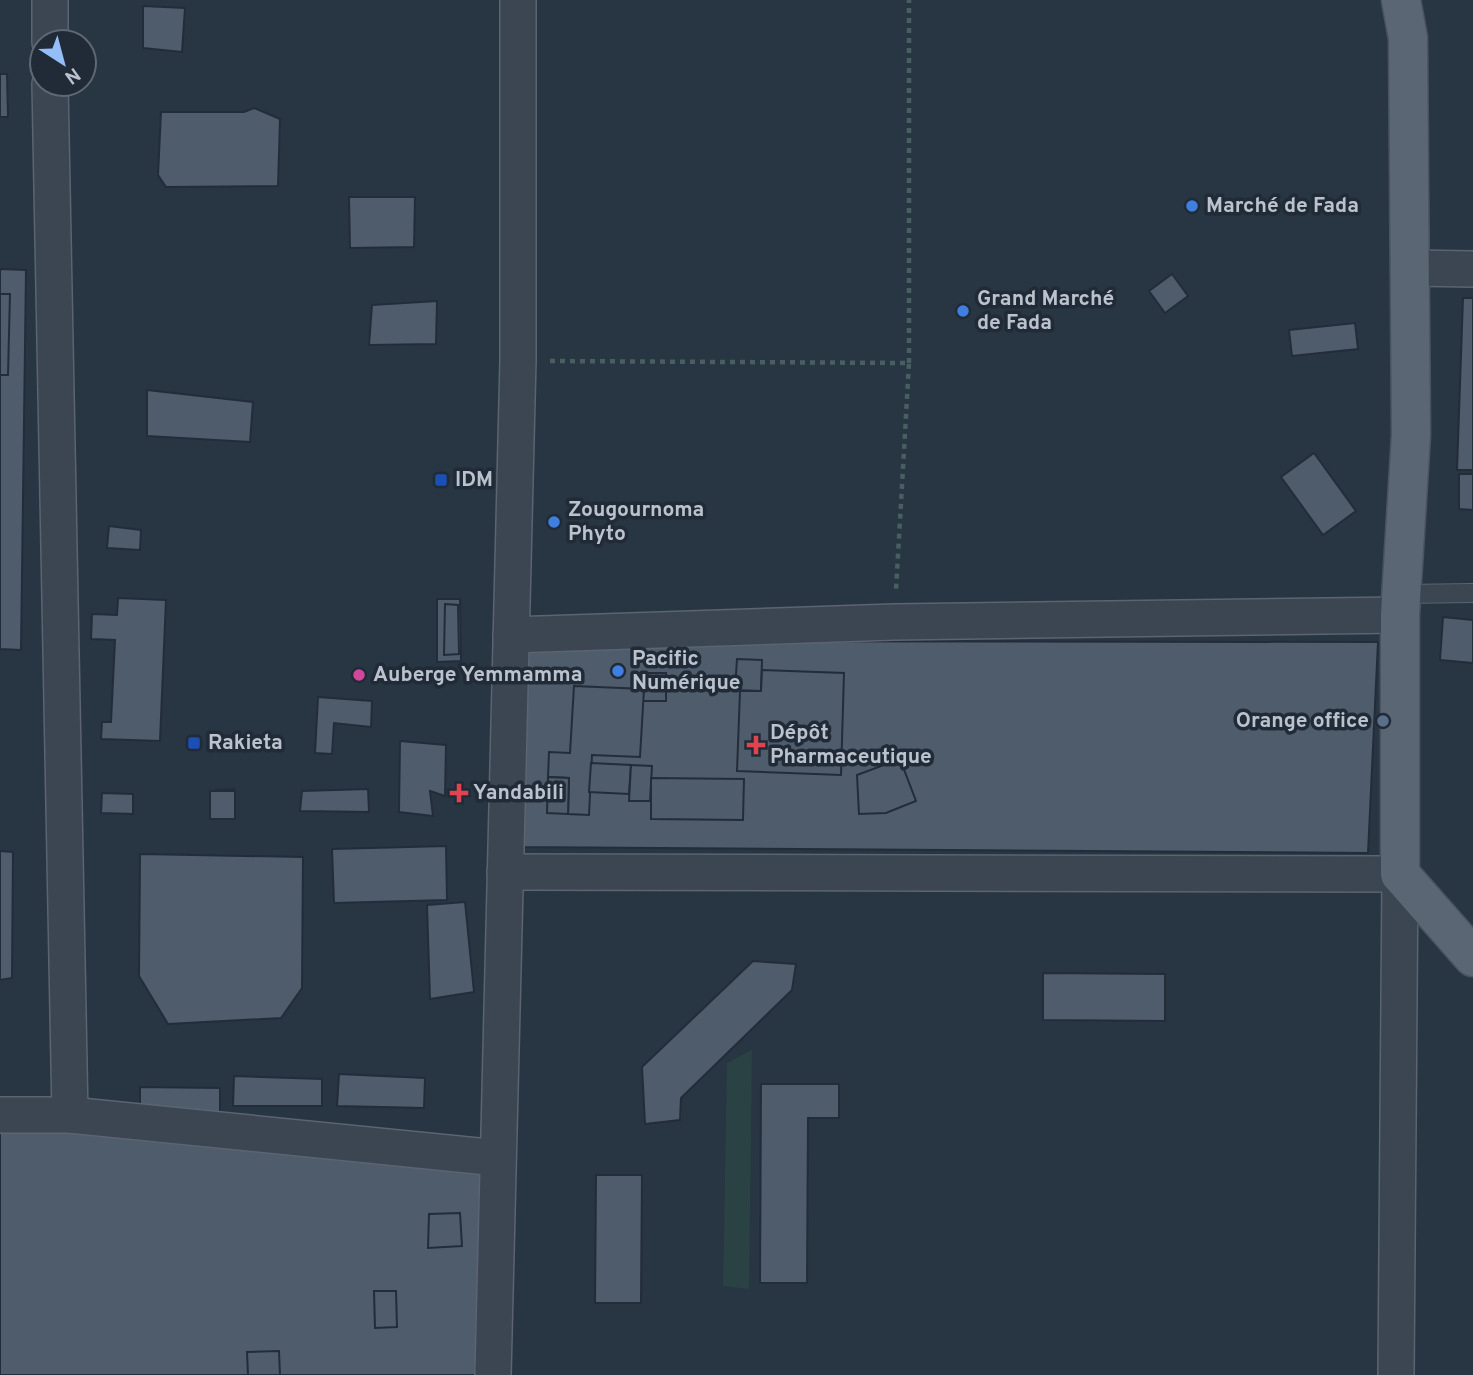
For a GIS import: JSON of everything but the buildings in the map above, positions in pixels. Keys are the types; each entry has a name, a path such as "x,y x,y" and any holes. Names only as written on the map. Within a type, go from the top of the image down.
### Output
{"main road":[{"path":"1401,0 1408,38 1412,435 1401,604 1400,874 1473,957"}],"street":[{"path":"50,0 50,28"},
{"path":"493,1375 518,360 518,0"},
{"path":"50,98 70,1115"},
{"path":"1410,268 1473,269"},
{"path":"511,635 1401,604"},
{"path":"505,872 1400,874 1396,1375"},
{"path":"0,1115 70,1115 498,1158"}],"lane":[{"path":"1401,604 1473,593"}],"path":[{"path":"894,622 909,363 909,0"},
{"path":"518,360 909,363"}],"green space":[{"path":"752,1050 749,1289 723,1286 727,1063"}],"place":[{"name":"Marché de Fada","path":"1192,206"},
{"name":"Grand Marché de Fada","path":"963,311"},
{"name":"IDM","path":"441,480"},
{"name":"Zougournoma Phyto","path":"554,522"},
{"name":"Pacific Numérique","path":"618,671"},
{"name":"Auberge Yemmamma","path":"359,675"},
{"name":"Orange office","path":"1383,721"},
{"name":"Rakieta","path":"194,743"},
{"name":"Dépôt Pharmaceutique","path":"756,745"},
{"name":"Yandabili","path":"459,793"}]}
